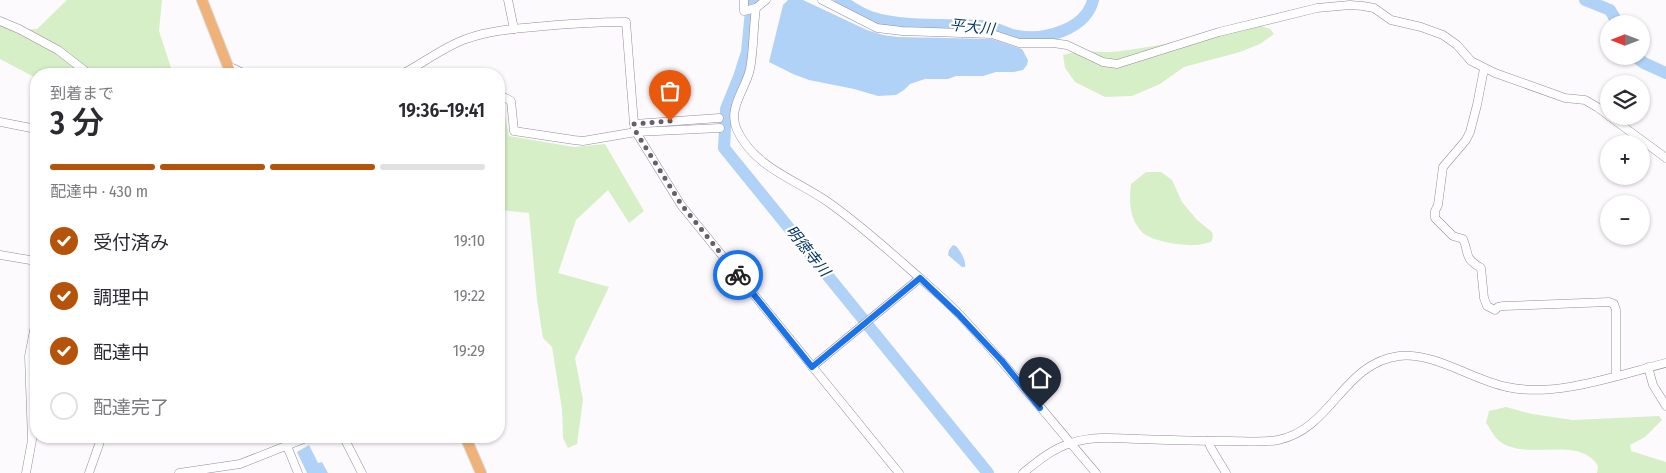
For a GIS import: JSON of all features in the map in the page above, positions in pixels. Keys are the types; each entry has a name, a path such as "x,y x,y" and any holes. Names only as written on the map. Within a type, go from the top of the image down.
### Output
{"main road":[{"path":"202,0 229,68"},
{"path":"468,443 481,473"}],"street":[{"path":"508,0 514,29"},
{"path":"744,0 744,11 756,8 766,0"},
{"path":"822,0 877,28 902,31 992,34 1019,43 1053,42 1067,45 1103,62 1117,64 1219,32 1308,11 1339,6 1363,6 1374,8 1391,20 1421,27 1443,35 1457,45 1471,61 1484,69 1566,98 1585,100 1600,109"},
{"path":"756,8 750,70 737,101 734,115 736,128 744,142 760,161 824,199 853,220 920,278 958,314 1002,361 1096,473"},
{"path":"0,21 19,28 58,50 81,68"},
{"path":"412,68 443,49 482,34 588,22 626,22 635,128 681,204 898,473"},
{"path":"1484,69 1470,132 1466,140 1443,167 1435,218 1453,236 1463,240 1466,254 1470,260 1481,268 1484,298 1487,306 1495,310 1503,306 1606,302 1614,304 1616,310 1616,376"},
{"path":"505,99 511,101 513,128 517,132 583,141 635,128 719,118"},
{"path":"0,122 30,128"},
{"path":"1621,125 1666,158"},
{"path":"635,128 720,128"},
{"path":"0,255 30,260"},
{"path":"812,367 920,278"},
{"path":"30,351 30,384"},
{"path":"1023,473 1049,453 1070,443 1098,438 1270,441 1297,433 1312,423 1358,374 1378,361 1393,357 1409,355 1427,358 1488,382 1518,389 1554,389 1666,363"},
{"path":"1648,368 1653,385 1666,406"},
{"path":"1208,441 1226,473"},
{"path":"26,473 31,443"},
{"path":"89,473 100,443"},
{"path":"179,473 239,464 294,443"},
{"path":"346,443 362,473"},
{"path":"286,446 298,473"},
{"path":"239,464 243,473"}],"green space":[{"path":"67,0 162,0 159,31 171,68 30,68 30,75 0,59 0,17 16,30 37,29"},
{"path":"1258,25 1270,29 1274,34 1260,44 1240,52 1184,67 1160,84 1132,96 1105,97 1075,82 1065,68 1063,55 1070,53 1085,51 1114,52 1138,49"},
{"path":"505,115 509,136 574,147 605,144 644,211 629,223 608,190 576,220 558,273 609,287 575,358 583,400 577,444 568,448 563,438 562,409 552,347 543,338 537,300 529,213 505,211"},
{"path":"1146,172 1161,172 1172,180 1182,202 1197,220 1212,232 1211,242 1197,245 1175,244 1152,238 1142,232 1132,215 1130,190 1131,184"},
{"path":"1506,407 1532,414 1573,420 1659,416 1662,420 1645,437 1630,445 1631,451 1666,462 1666,473 1597,473 1598,466 1589,456 1578,451 1521,449 1508,446 1497,439 1486,423 1489,411"}],"water":[{"path":"788,0 803,0 867,30 883,35 992,39 1022,49 1028,60 1027,65 1023,70 1014,72 996,72 983,76 956,76 948,79 925,79 910,84 896,95 878,96 809,80 769,62 783,5"},
{"path":"953,245 961,253 965,267 962,267 948,255"},
{"path":"309,445 318,463 322,462 328,473 307,473 297,452"}],"waterway":[{"name":"明徳寺川","path":"752,0 747,52 726,109 724,148 988,473"},
{"name":"平大川","path":"840,0 870,17 898,23 984,26 1013,35 1027,37 1051,35 1073,26 1089,10 1093,0"},
{"name":"平大川","path":"1585,0 1610,10 1613,15"},
{"name":"平大川","path":"1648,65 1666,73"}],"way so far":[{"path":"670,121 634,124 636,132 681,204 738,275"}],"route":[{"path":"738,275 812,367 920,278 958,314 1002,361 1040,408"}]}
